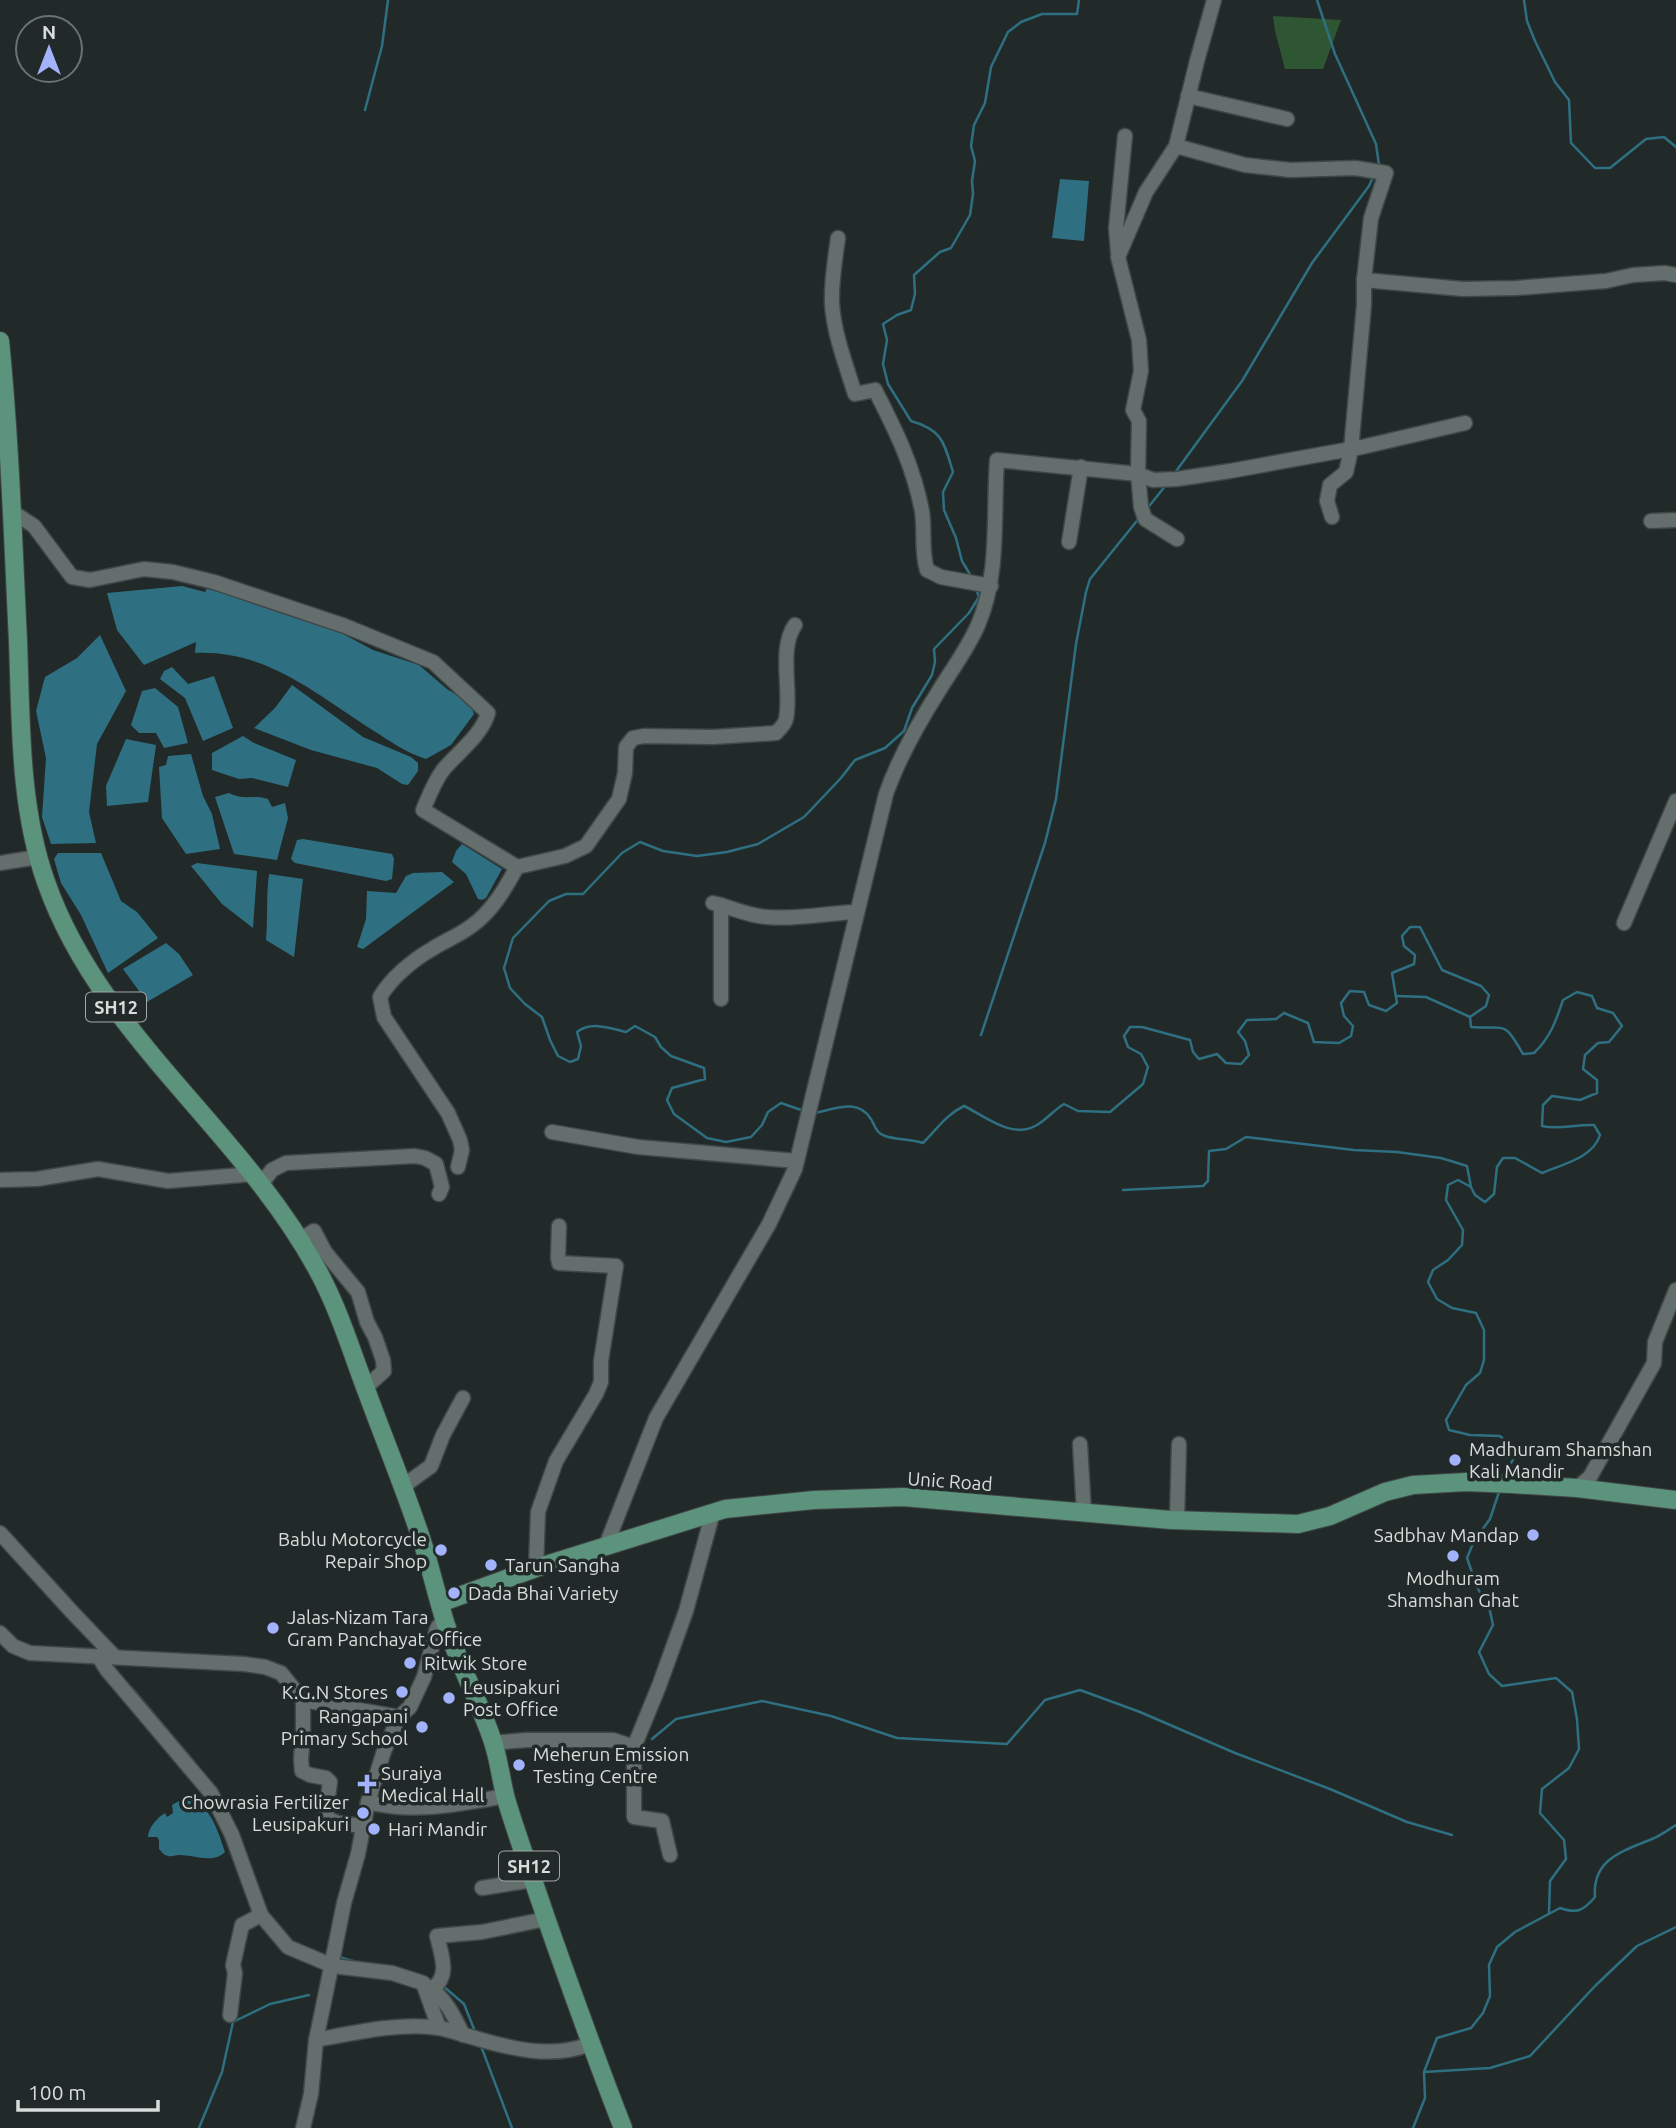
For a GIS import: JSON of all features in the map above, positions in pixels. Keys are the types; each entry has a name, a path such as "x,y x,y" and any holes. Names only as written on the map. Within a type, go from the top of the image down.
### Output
{"main road":[{"name":"SH12","path":"0,341 8,423 7,501 21,735 30,815 45,881 65,930 91,975 145,1048 258,1179 318,1270 345,1330 421,1540 442,1612 494,1745 505,1797 533,1880 590,2044 624,2128"},
{"name":"Unic Road","path":"442,1612 536,1568 725,1509 814,1500 904,1497 1177,1520 1298,1524 1330,1516 1385,1492 1412,1485 1466,1482 1577,1488"},
{"path":"1577,1488 1676,1500"}],"street":[{"path":"1118,257 1146,192 1176,146 1214,0"},
{"path":"1188,96 1287,119"},
{"path":"1125,136 1116,228 1118,257 1139,340 1140,371 1133,410 1139,421 1138,474 1143,513 1177,539"},
{"path":"1176,146 1245,165 1290,170 1355,168 1386,173 1371,218 1351,450 1346,472 1330,485 1326,501 1332,517"},
{"path":"838,238 832,303 835,326 855,394 875,390 906,452 922,513 925,534 923,556 927,569 941,577 987,585"},
{"path":"1364,280 1463,289 1503,289 1606,281 1633,275 1676,275"},
{"path":"605,1548 656,1418 769,1224 795,1169 886,794 894,771 938,692 968,646 979,622 987,585 998,460 1138,474 1153,480 1171,479 1351,450 1465,423"},
{"path":"1069,542 1081,467"},
{"path":"7,501 34,526 72,577 90,580 144,569 173,572 214,582 345,626 433,662 488,713 474,736 441,773 424,810 517,867 565,856 586,846 619,799 625,773 626,747 633,738 776,733 786,722 787,647 789,633 794,625"},
{"path":"1651,521 1676,520"},
{"path":"1624,923 1676,801"},
{"path":"0,863 38,857"},
{"path":"458,1167 462,1150 448,1113 384,1017 380,997 385,988 431,949 471,927 485,915 517,867"},
{"path":"721,999 717,904 765,917 805,918 856,912"},
{"path":"552,1132 638,1147 797,1161"},
{"path":"0,1180 37,1179 98,1170 168,1181 258,1179 286,1163 415,1156 436,1164 442,1187 439,1194"},
{"path":"536,1568 538,1512 556,1461 601,1382 601,1362 616,1266 559,1263 559,1226"},
{"path":"299,1240 314,1231 325,1251 358,1292 383,1360 384,1371 365,1388"},
{"path":"1577,1488 1590,1477 1654,1363 1655,1342 1676,1290"},
{"path":"402,1487 431,1466 443,1434 463,1398"},
{"path":"1080,1444 1084,1513"},
{"path":"1177,1520 1179,1444"},
{"path":"670,1855 662,1821 634,1817 634,1747 686,1611 713,1513"},
{"path":"0,1533 116,1657"},
{"path":"303,2128 311,2094 316,2040 369,1802 384,1751 399,1717 410,1707 424,1677 442,1612"},
{"path":"0,1633 13,1646 30,1653 265,1667 281,1673 303,1700 302,1771 326,1777 330,1782 326,1812 328,1819 363,1826"},
{"path":"98,1656 211,1793 232,1835 261,1914 288,1947 434,1984 455,2017 473,2038"},
{"path":"303,1700 399,1717"},
{"path":"494,1745 527,1740 613,1740 634,1747"},
{"path":"369,1802 391,1807 418,1808 505,1797"},
{"path":"482,1888 533,1880"},
{"path":"230,2015 235,1973 233,1965 242,1925 261,1914"},
{"path":"439,2028 434,1984 444,1970 437,1936 482,1932 547,1919"},
{"path":"316,2040 376,2029 439,2028 536,2052 577,2049 590,2044"}],"green space":[{"path":"1273,16 1341,20 1323,69 1285,69"}],"water":[{"path":"1060,179 1089,181 1084,241 1052,238"},
{"path":"209,585 271,609 330,627 373,650 419,665 447,689 470,703 474,714 451,745 426,759 393,743 290,677 245,659 221,654 195,653 196,642 144,665 117,630 107,593 182,586 205,592"},
{"path":"100,635 126,691 97,744 89,812 96,843 51,844 42,817 46,758 36,711 45,677 77,658"},
{"path":"172,667 188,684 214,676 233,728 203,741 185,698 160,679 164,671"},
{"path":"292,685 363,737 411,757 418,763 418,771 408,785 377,768 311,750 254,728 275,708"},
{"path":"155,688 178,707 188,743 164,748 156,733 139,733 131,725 142,691"},
{"path":"243,736 296,760 288,787 252,778 239,779 212,770 212,753"},
{"path":"126,739 156,745 148,802 107,806 106,786"},
{"path":"191,754 203,796 212,814 220,849 186,854 162,818 159,767 166,765 168,756"},
{"path":"229,793 240,797 268,799 272,807 285,803 288,818 277,860 234,854 215,797"},
{"path":"297,840 392,854 392,879 386,881 295,863 291,859"},
{"path":"462,844 502,869 486,898 482,900 478,899 466,874 452,862"},
{"path":"58,853 101,853 121,901 137,912 158,938 108,973 81,915 61,883 54,859"},
{"path":"197,863 257,871 253,928 222,904 191,866"},
{"path":"442,872 454,882 363,949 357,947 366,919 367,891 396,893 406,876 413,873"},
{"path":"269,874 303,879 294,957 266,940"},
{"path":"166,943 179,954 193,975 147,1002 123,969"},
{"path":"186,1797 193,1797 211,1817 225,1852 220,1856 168,1856 159,1849 157,1837 148,1837 156,1820 165,1813 167,1817 173,1813 172,1805"}],"waterway":[{"path":"365,110 382,46 388,0"},
{"path":"971,576 962,561 944,510 943,492 953,472 947,453 936,433 911,421 888,384 883,364 887,340 883,324 911,310 915,294 914,275 940,252 951,248 970,215 975,161 971,146 974,125 985,103 991,67 1008,32 1021,22 1042,14 1077,14 1079,0"},
{"path":"1317,0 1335,54 1376,144 1379,165"},
{"path":"1524,0 1527,21 1535,41 1555,82 1569,100 1571,143 1595,168 1610,168 1646,139 1664,137 1676,147"},
{"path":"1174,474 1242,381 1312,263 1373,177"},
{"path":"1146,510 1166,485"},
{"path":"981,1035 1045,843 1056,799 1076,644 1086,592 1090,579 1140,517"},
{"path":"804,1111 781,1103 768,1112 762,1125 751,1137 726,1142 707,1138 674,1114 667,1100 672,1088 705,1079 704,1068 671,1056 655,1037 635,1026 626,1032 601,1026 588,1027 577,1032 581,1046 578,1059 570,1062 558,1056 542,1017 510,988 504,968 513,938 549,901 566,894 583,894 622,853 640,842 663,851 697,856 727,852 758,844 804,817 855,760 885,748 904,731 912,708 932,675 934,649 969,613 979,597 976,589"},
{"path":"814,1113 844,1107 859,1108 882,1135 923,1143 947,1118 964,1106 999,1125 1018,1130 1037,1125 1064,1104 1078,1111 1110,1112 1143,1084 1148,1067 1141,1054 1128,1047 1124,1036 1130,1027 1142,1027 1190,1040 1193,1052 1199,1059 1217,1054 1226,1063 1241,1064 1249,1055 1245,1041 1238,1032 1247,1020 1276,1019 1284,1013 1308,1023 1314,1042 1339,1043 1351,1036 1353,1026 1344,1016 1341,1003 1350,991 1364,992 1369,1005 1386,1011 1397,1003 1392,973 1414,964 1415,955 1404,946 1402,936 1410,927 1420,927 1442,970 1481,986 1489,995 1486,1006 1470,1017 1471,1027 1503,1028 1512,1035 1523,1054 1534,1053 1544,1041 1563,1000 1577,992 1592,996 1597,1008 1613,1013 1622,1026 1609,1042 1598,1043 1585,1055 1583,1069 1597,1080 1597,1093 1580,1100 1552,1096 1543,1105 1542,1126 1594,1125 1600,1135 1596,1143 1584,1155 1542,1173 1515,1158 1503,1158 1497,1167 1494,1194 1485,1202 1475,1195 1471,1187 1458,1180 1448,1185 1446,1200 1463,1230 1462,1245 1448,1260 1433,1270 1428,1282 1437,1299 1452,1308 1476,1313 1484,1330 1484,1360 1480,1373 1466,1385 1446,1420 1449,1430 1470,1435 1500,1436 1512,1447 1514,1458 1502,1478"},
{"path":"1396,996 1426,997 1470,1017"},
{"path":"1123,1190 1203,1186 1208,1181 1209,1151 1226,1149 1246,1137 1441,1158 1467,1166 1471,1187"},
{"path":"1499,1492 1490,1519 1474,1541 1467,1558 1477,1587 1490,1611 1493,1625 1479,1652 1489,1674 1502,1686 1556,1678 1572,1692 1577,1719 1579,1749 1569,1768 1542,1789 1540,1813 1564,1840 1566,1859 1550,1881 1549,1913"},
{"path":"132,1688 195,1763"},
{"path":"652,1739 676,1719 762,1701 831,1716 897,1738 1007,1744 1045,1700 1080,1690 1407,1822 1452,1835"},
{"path":"218,1793 228,1812"},
{"path":"1413,2128 1425,2098 1424,2072 1437,2038 1471,2028 1483,2013 1490,1996 1489,1965 1497,1947 1515,1932 1560,1908 1571,1911 1583,1908 1595,1897 1595,1884 1604,1865 1620,1853 1676,1825"},
{"path":"1424,2072 1490,2068 1530,2056 1595,1986 1637,1946 1676,1927"},
{"path":"339,1957 356,1962"},
{"path":"443,1986 464,2004 476,2034"},
{"path":"199,2128 222,2072 233,2022 270,2004 309,1995"},
{"path":"481,2046 512,2128"}],"place":[{"name":"Madhuram Shamshan Kali Mandir","path":"1455,1460"},
{"name":"Sadbhav Mandap","path":"1533,1535"},
{"name":"Bablu Motorcycle Repair Shop","path":"441,1550"},
{"name":"Modhuram Shamshan Ghat","path":"1453,1556"},
{"name":"Tarun Sangha","path":"491,1565"},
{"name":"Dada Bhai Variety","path":"454,1593"},
{"name":"Jalas-Nizam Tara Gram Panchayat Office","path":"273,1628"},
{"name":"Ritwik Store","path":"410,1663"},
{"name":"K.G.N Stores","path":"402,1692"},
{"name":"Leusipakuri Post Office","path":"449,1698"},
{"name":"Rangapani Primary School","path":"422,1727"},
{"name":"Meherun Emission Testing Centre","path":"519,1765"},
{"name":"Suraiya Medical Hall","path":"367,1784"},
{"name":"Chowrasia Fertilizer Leusipakuri","path":"363,1813"},
{"name":"Hari Mandir","path":"374,1829"}]}
